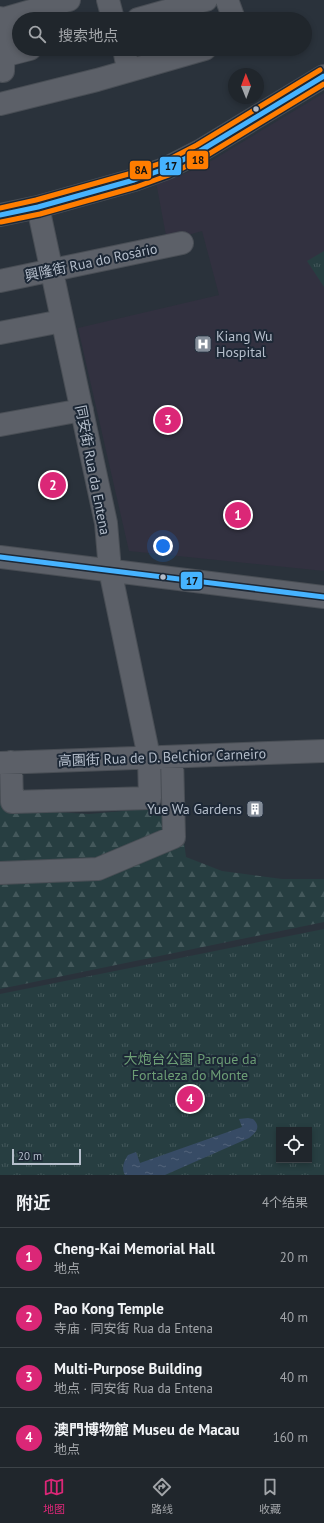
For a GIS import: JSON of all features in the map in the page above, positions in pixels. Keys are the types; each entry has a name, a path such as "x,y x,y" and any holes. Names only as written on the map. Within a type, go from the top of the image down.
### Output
{"street":[{"path":"25,12 69,0"},
{"path":"108,0 111,12"},
{"path":"187,12 206,0"},
{"path":"227,0 231,12"},
{"path":"12,16 0,19 4,40 3,64 17,56"},
{"path":"0,104 97,80 179,56"},
{"path":"0,215 38,207 134,180 167,168 200,151 324,76"},
{"name":"同安街 Rua da Entena","path":"6,763 12,802 150,798 149,757 110,570 106,523 38,207"},
{"name":"興隆街 Rua do Rosário","path":"0,281 182,243"},
{"path":"0,333 62,321"},
{"path":"0,426 82,410"},
{"path":"0,557 324,598"},
{"name":"高園街 Rua de D. Belchior Carneiro","path":"6,763 324,751"},
{"path":"0,873 98,869 174,837 172,757"}],"shaded area":[{"name":"Kiang Wu Hospital","path":"324,93 324,571 129,551 78,328 219,295 202,231 167,241 156,182 184,174 211,161"}],"green space":[{"path":"324,251 324,287 307,261"},
{"path":"0,801 35,811 89,814 146,809 180,811 186,857 222,871 282,879 324,879 324,922 0,989"},
{"name":"大炮台公園 Parque da Fortaleza do Monte","path":"324,929 324,1175 0,1175 0,994"}],"water":[{"path":"239,1119 253,1119 257,1124 256,1131 249,1138 165,1175 125,1175 123,1170 125,1160 128,1155 136,1152 140,1163 242,1127"}],"transit line":[{"name":"8A","path":"0,208 36,200 132,173 164,162 197,145 320,70"},
{"name":"17","path":"0,215 38,207 134,180 167,168 200,151 324,76"},
{"name":"18","path":"1,222 40,214 136,187 169,175 204,157 324,84"},
{"name":"17","path":"0,557 324,597"}],"place":[{"name":"Kiang Wu Hospital","path":"203,344"},
{"name":"Multi-Purpose Building","path":"168,420"},
{"name":"Pao Kong Temple","path":"53,485"},
{"name":"Cheng-Kai Memorial Hall","path":"238,515"},
{"name":"Yue Wa Gardens","path":"255,809"},
{"name":"澳門博物館 Museu de Macau","path":"190,1099"}]}
